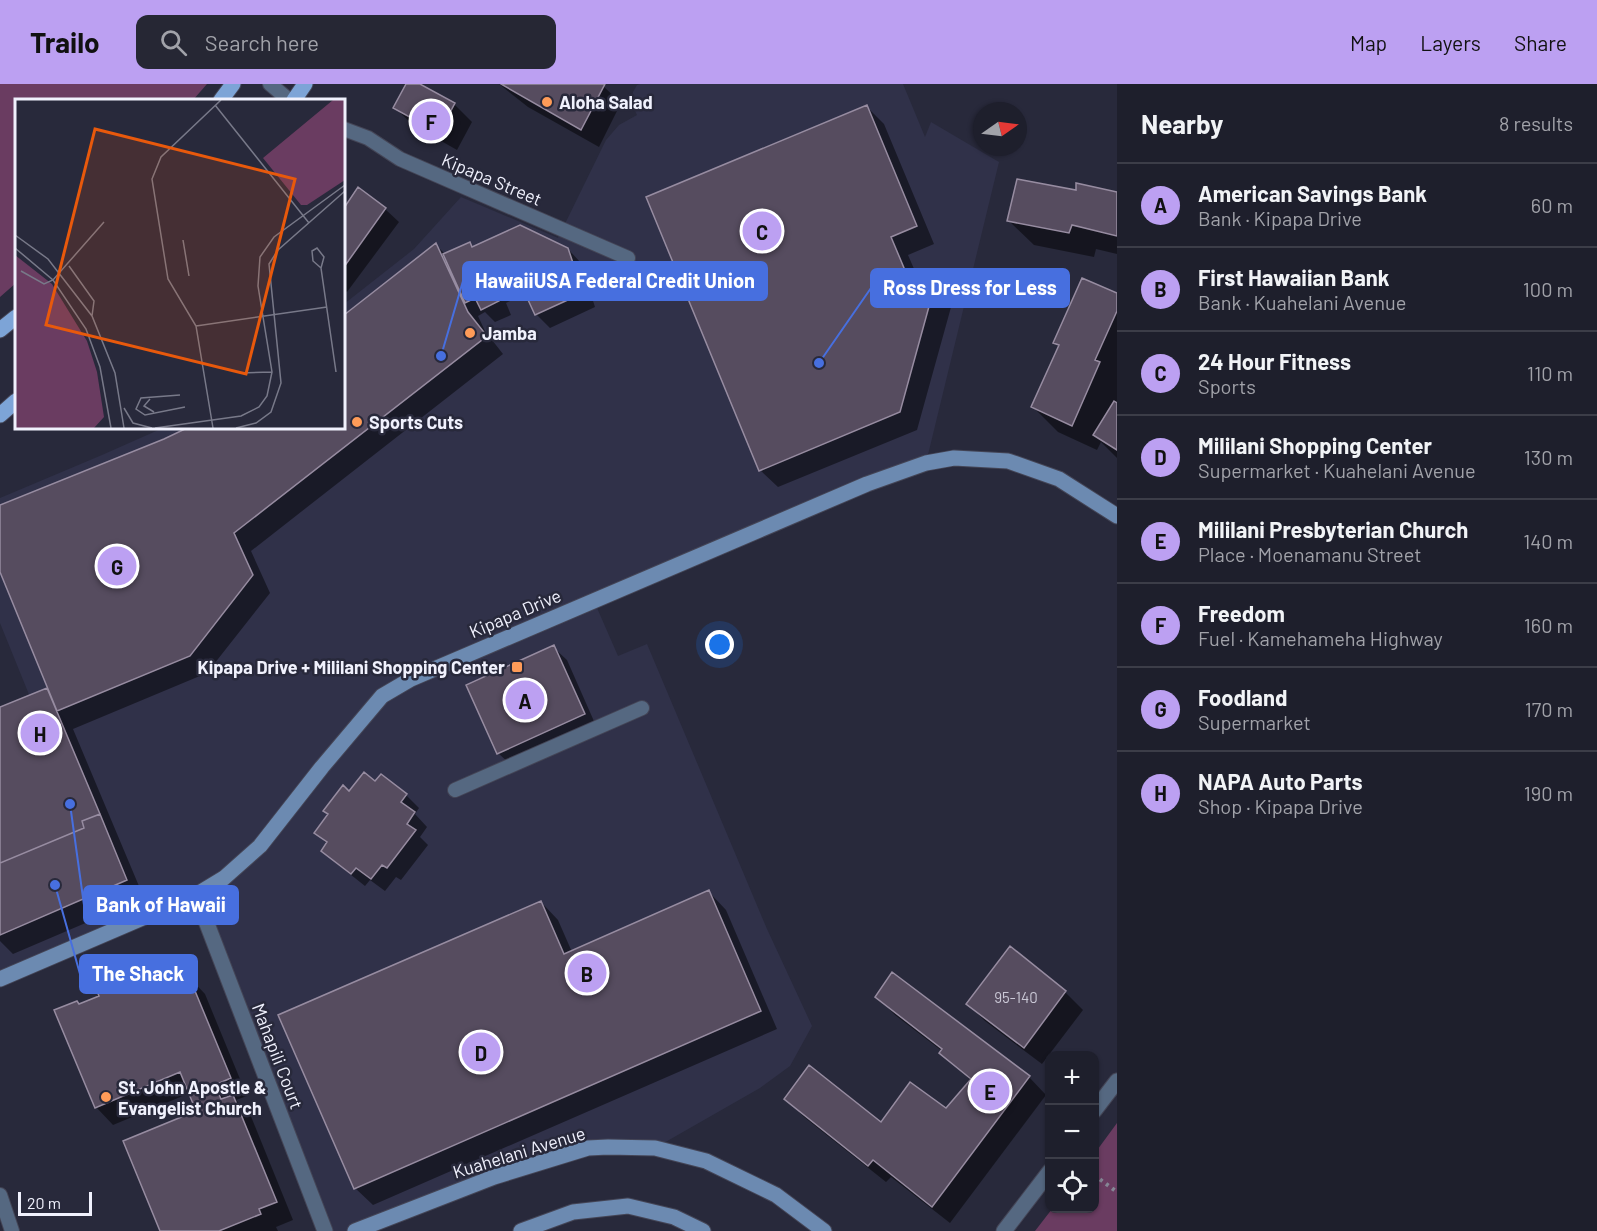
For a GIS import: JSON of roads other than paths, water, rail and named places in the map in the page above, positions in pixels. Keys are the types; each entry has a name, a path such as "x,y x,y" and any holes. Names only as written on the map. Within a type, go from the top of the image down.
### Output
{"main road":[{"path":"222,99 233,84"},
{"path":"295,99 305,84"},
{"path":"0,330 15,318"},
{"path":"0,415 15,402"}],"street":[{"name":"Kipapa Drive","path":"0,979 196,894 224,878 260,846 382,696 411,679 867,484 926,462 954,458 1008,461 1059,479 1117,516"},
{"name":"Mahapili Court","path":"196,894 325,1231"},
{"path":"1099,1106 1117,1081"},
{"name":"Kuahelani Avenue","path":"355,1231 494,1177 588,1148 608,1147 654,1149 706,1161 776,1195 824,1231"},
{"path":"1004,1231 1045,1178"},
{"path":"521,1231 573,1212 628,1206 674,1217 703,1231"}],"lane":[{"path":"270,84 288,99"},
{"name":"Kipapa Street","path":"345,133 368,138 400,159 628,258"},
{"path":"455,790 642,708"},
{"path":"0,1195 12,1231"}],"place":[{"name":"Aloha Salad","path":"547,102"},
{"name":"Freedom","path":"431,121"},
{"name":"24 Hour Fitness","path":"762,231"},
{"name":"Jamba","path":"470,333"},
{"name":"HawaiiUSA Federal Credit Union","path":"441,356"},
{"name":"Ross Dress for Less","path":"819,363"},
{"name":"Sports Cuts","path":"357,422"},
{"name":"Foodland","path":"117,566"},
{"name":"Kipapa Drive + Mililani Shopping Center","path":"517,667"},
{"name":"American Savings Bank","path":"525,700"},
{"name":"NAPA Auto Parts","path":"40,733"},
{"name":"Bank of Hawaii","path":"70,804"},
{"name":"The Shack","path":"55,885"},
{"name":"First Hawaiian Bank","path":"587,973"},
{"name":"Mililani Shopping Center","path":"481,1052"},
{"name":"Mililani Presbyterian Church","path":"990,1091"},
{"name":"St. John Apostle & Evangelist Church","path":"106,1097"}]}
